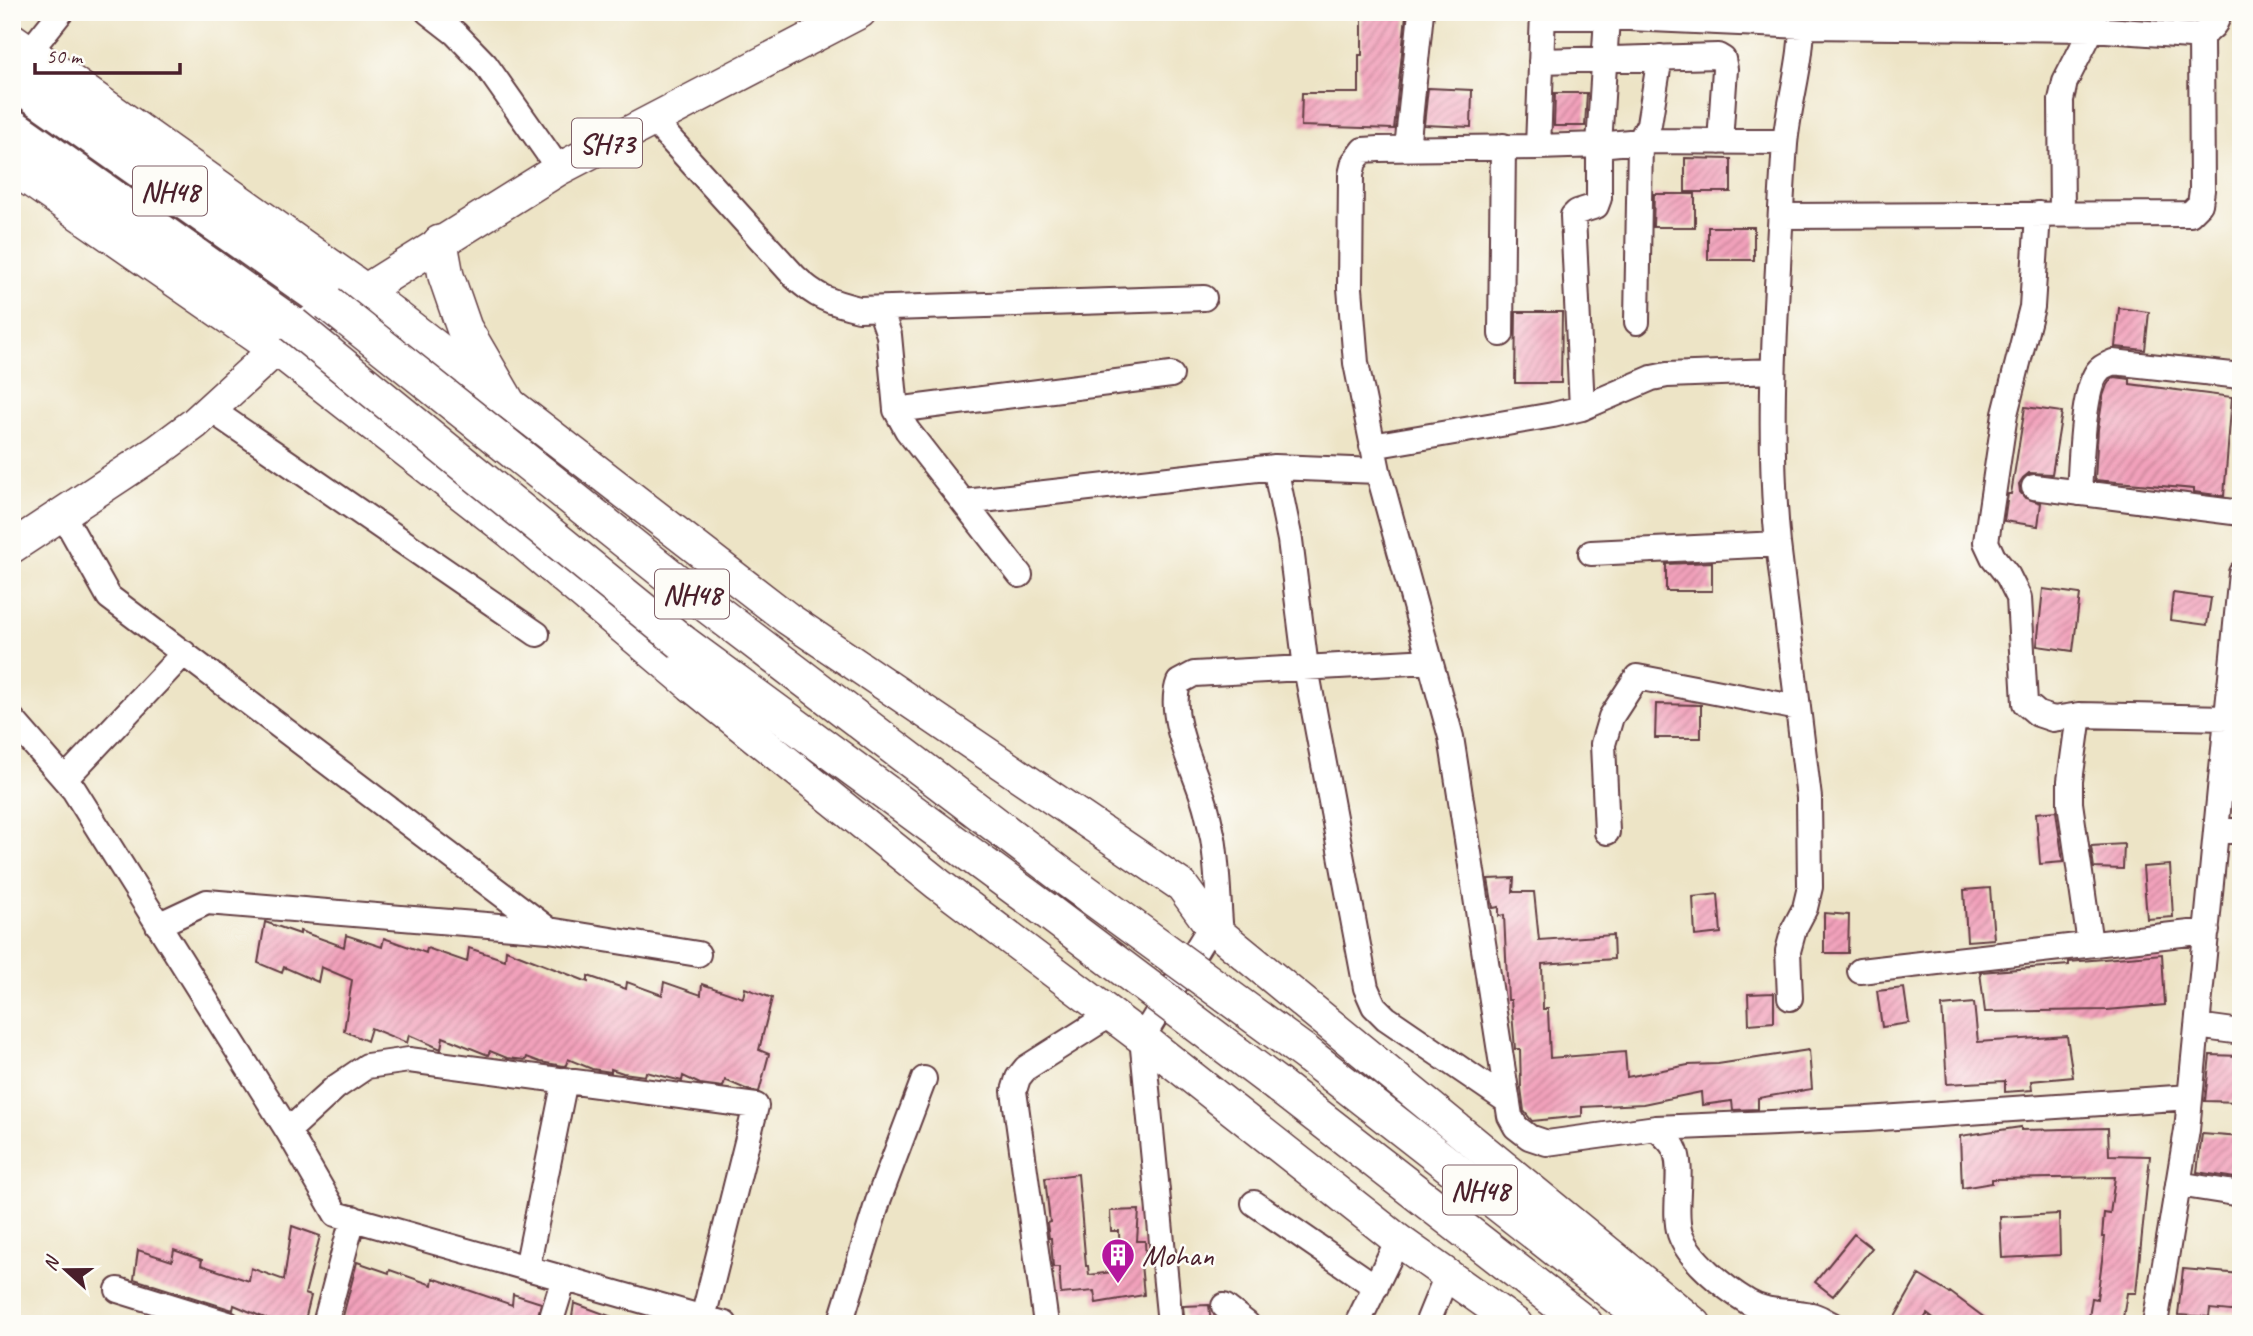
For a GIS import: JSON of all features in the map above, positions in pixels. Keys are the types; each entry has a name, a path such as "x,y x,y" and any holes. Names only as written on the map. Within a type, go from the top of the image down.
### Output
{"highway":[{"path":"18,58 364,291"},
{"name":"NH48","path":"18,58 682,586 1052,868 1308,1055 1652,1324"},
{"name":"NH48","path":"12,126 293,325 683,643 1080,935 1290,1094 1585,1324"},
{"path":"12,166 276,349"},
{"path":"440,243 446,276 464,328 506,400"},
{"name":"SH73","path":"276,349 364,291"}],"main road":[{"name":"SH73","path":"364,291 559,169 860,12"},
{"path":"364,291 788,618 1182,886 1216,930 1695,1324"},
{"name":"SH73","path":"12,547 194,424 276,349"},
{"path":"276,349 510,532 691,685 938,884 1111,1014 1398,1240 1516,1324"}],"street":[{"path":"18,58 61,12"},
{"path":"428,12 455,33 485,64 559,169"},
{"path":"1407,149 1421,12"},
{"path":"1538,147 1543,15 1606,18 2092,20 2190,36 2201,35 2212,29 2219,12"},
{"path":"1581,408 1573,216 1596,206 1599,198 1606,18"},
{"path":"1790,998 1788,951 1810,887 1809,798 1778,544 1773,454 1773,371 1785,142 1799,65 1803,19"},
{"path":"2092,20 2065,82 2050,214 2032,307 2005,414 1986,542 2019,598 2025,703 2038,714 2053,719 2079,715 2228,718"},
{"path":"1781,216 2190,214 2200,204 2202,190 2201,35"},
{"path":"1541,61 1718,56 1723,59 1725,69 1720,142"},
{"path":"1637,323 1640,141 1649,124 1660,57"},
{"path":"653,120 794,277 828,302 859,309 880,309 1204,298"},
{"path":"1785,142 1640,141 1538,147 1363,150 1354,162 1351,175 1350,288 1355,350 1378,471 1451,737 1510,1116 1516,1127 1529,1137 1548,1143 1656,1128 1867,1119 2190,1097"},
{"path":"1501,334 1503,146"},
{"path":"880,309 889,335 896,410 907,430 1020,575"},
{"path":"2079,493 2087,406 2091,384 2099,369 2113,362 2241,376"},
{"path":"1373,446 1553,415 1581,408 1651,378 1667,374 1773,371"},
{"path":"896,410 1171,375"},
{"path":"210,408 537,634"},
{"path":"965,502 1275,467 1378,471"},
{"path":"1275,467 1290,540 1306,668 1366,988 1374,1006 1387,1018 1506,1100"},
{"path":"2034,487 2241,513"},
{"path":"63,514 109,597 549,930"},
{"path":"1591,553 1778,544"},
{"path":"2155,1324 2190,1097 2207,931 2229,831 2228,718 2237,665 2241,573"},
{"path":"65,779 184,653"},
{"path":"1170,1324 1142,1038 1216,930 1213,839 1204,801 1188,760 1176,709 1175,692 1179,682 1194,674 1430,661"},
{"path":"1608,832 1603,744 1611,717 1637,677 1798,708"},
{"path":"2079,715 2070,781 2070,803 2090,944"},
{"path":"12,719 74,790 288,1132 336,1214 714,1321 756,1106 409,1060 367,1066 336,1087 288,1132"},
{"path":"12,753 39,748"},
{"path":"158,925 207,902 549,930 698,954"},
{"path":"1860,971 2207,931"},
{"path":"1046,1324 1014,1091 1018,1078 1026,1068 1111,1014"},
{"path":"2197,1026 2241,1032"},
{"path":"840,1324 879,1198 924,1079"},
{"path":"527,1268 565,1080"},
{"path":"1656,1128 1675,1148 1678,1161 1676,1210 1679,1232 1689,1252 1703,1267 1748,1302 1779,1318 1812,1315 1831,1324"},
{"path":"2178,1184 2241,1194"},
{"path":"1254,1203 1376,1287"},
{"path":"325,1324 353,1218"},
{"path":"1357,1324 1398,1240"},
{"path":"1427,1324 1447,1275"},
{"path":"551,1324 564,1278"},
{"path":"118,1290 228,1324"},
{"path":"1224,1306 1247,1324"}],"building":[{"path":"1362,15 1406,15 1394,129 1301,126 1302,93 1359,93"},
{"path":"1428,88 1472,90 1471,127 1424,125"},
{"path":"1555,93 1587,93 1585,126 1554,126"},
{"path":"1685,158 1731,159 1731,192 1685,192"},
{"path":"1654,194 1695,194 1695,227 1653,227"},
{"path":"1708,227 1754,227 1754,260 1708,260"},
{"path":"2119,308 2149,312 2145,350 2115,347"},
{"path":"1516,312 1562,312 1561,383 1515,383"},
{"path":"2115,377 2130,379 2130,384 2232,397 2224,496 2194,492 2194,489 2095,480 2103,396 2107,385"},
{"path":"2025,407 2062,412 2052,474 2029,473 2019,484 2020,492 2025,498 2041,503 2038,526 2004,521"},
{"path":"1712,562 1712,591 1666,591 1666,564"},
{"path":"2043,589 2080,594 2073,651 2037,646"},
{"path":"2173,593 2211,598 2207,625 2170,620"},
{"path":"1656,704 1701,705 1701,738 1655,738"},
{"path":"2056,811 2063,862 2040,864 2036,813"},
{"path":"2124,844 2123,869 2094,868 2091,846"},
{"path":"2170,865 2173,917 2147,919 2143,867"},
{"path":"1514,878 1513,892 1534,892 1539,940 1613,935 1614,959 1542,964 1543,1009 1548,1009 1550,1058 1625,1052 1627,1077 1688,1065 1718,1064 1809,1050 1812,1089 1758,1098 1758,1109 1733,1110 1732,1101 1702,1105 1701,1092 1643,1104 1582,1107 1582,1116 1532,1121 1524,1111 1520,1049 1515,1049 1511,1000 1508,1000 1504,915 1499,916 1499,907 1493,908 1488,879"},
{"path":"1990,888 1994,939 1967,941 1964,890"},
{"path":"1718,894 1721,933 1695,936 1693,897"},
{"path":"1824,913 1849,915 1848,953 1824,953"},
{"path":"265,922 344,947 346,935 382,947 384,938 426,953 427,948 467,962 469,948 505,960 506,950 588,982 588,976 626,989 627,982 662,995 664,982 701,995 702,984 743,998 745,988 772,998 759,1050 769,1054 759,1092 725,1080 723,1087 700,1084 683,1076 682,1081 646,1072 645,1076 611,1069 611,1072 592,1069 568,1059 564,1066 527,1057 526,1060 507,1058 490,1051 488,1055 443,1037 441,1049 409,1035 407,1043 371,1028 367,1041 344,1031 352,980 321,967 318,982 284,967 282,973 258,963"},
{"path":"2162,954 2165,1005 2107,1010 1985,1012 1980,972"},
{"path":"1904,988 1909,1023 1882,1027 1877,991"},
{"path":"1774,993 1774,1022 1749,1024 1748,994"},
{"path":"1974,1003 1978,1042 2067,1036 2073,1077 2031,1081 2032,1090 2005,1092 2005,1081 1947,1084 1942,1006"},
{"path":"2210,1055 2241,1056 2241,1102 2205,1101"},
{"path":"2021,1127 2021,1130 2108,1128 2109,1155 2150,1156 2136,1293 2127,1293 2122,1324 2088,1324 2092,1298 2097,1299 2105,1237 2102,1237 2104,1213 2110,1214 2115,1177 1992,1179 1992,1183 1962,1188 1960,1136"},
{"path":"2202,1134 2241,1137 2241,1179 2197,1172"},
{"path":"1078,1174 1089,1275 1120,1271 1119,1231 1111,1231 1110,1211 1139,1210 1137,1241 1145,1241 1146,1263 1141,1264 1144,1295 1096,1303 1094,1291 1061,1294 1059,1267 1053,1267 1049,1238 1045,1178"},
{"path":"2059,1214 2060,1255 2002,1258 2000,1217"},
{"path":"292,1226 320,1236 305,1294 311,1296 304,1324 279,1324 234,1305 233,1310 134,1279 138,1250 172,1261 174,1250 202,1260 201,1265 249,1281 251,1268 284,1280"},
{"path":"1854,1234 1872,1248 1833,1296 1815,1282"},
{"path":"357,1262 432,1285 433,1278 512,1305 513,1294 541,1303 536,1324 341,1324"},
{"path":"2183,1269 2241,1274 2241,1312 2210,1309 2209,1317 2178,1315"},
{"path":"1919,1275 1950,1292 1993,1324 1940,1324 1927,1314 1921,1324 1891,1324"},
{"path":"574,1303 626,1322 571,1324"},
{"path":"1209,1305 1211,1324 1185,1324 1183,1306"}],"place":[{"name":"Mohan","path":"1118,1285"}]}
